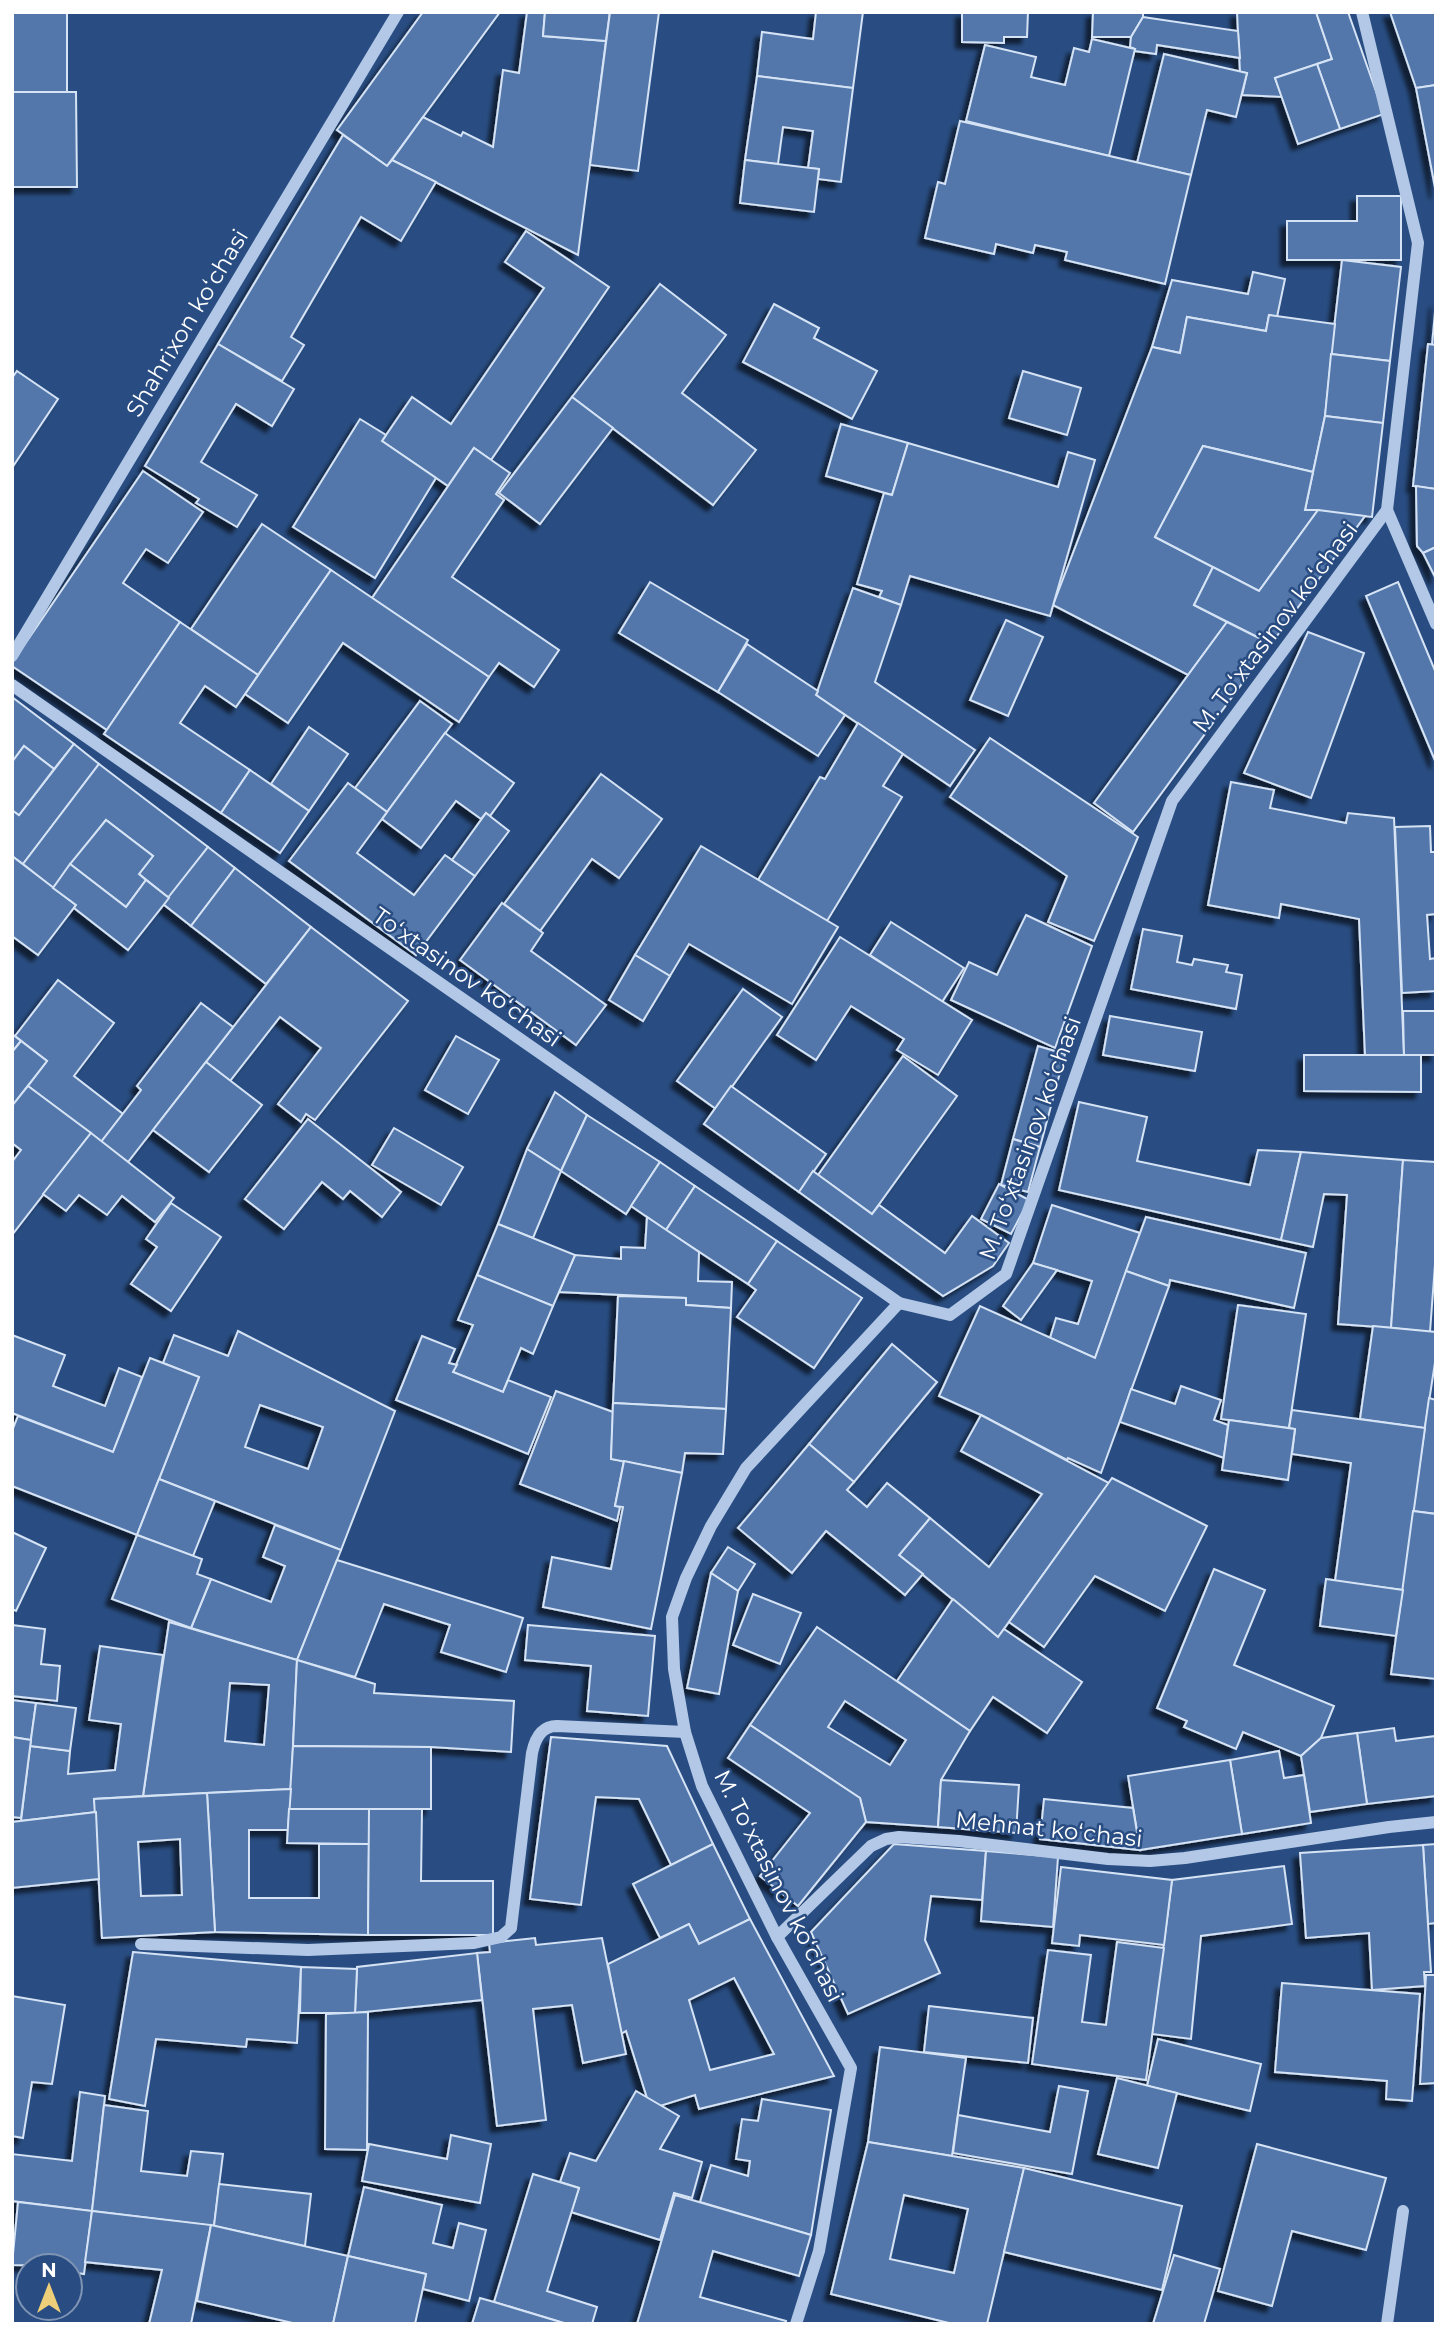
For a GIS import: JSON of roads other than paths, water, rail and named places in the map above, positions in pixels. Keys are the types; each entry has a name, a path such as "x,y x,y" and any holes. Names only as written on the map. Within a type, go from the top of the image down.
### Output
{"street":[{"name":"Shahrixon koʻchasi","path":"12,656 398,12"},
{"name":"M. Toʻxtasinov koʻchasi","path":"796,2324 819,2251 851,2068 777,1937 702,1786 685,1732 674,1669 672,1616 686,1578 711,1525 746,1468 899,1303 950,1315 1006,1274 1172,801 1387,510 1418,243 1362,12"},
{"path":"1387,510 1436,624"},
{"name":"Toʻxtasinov koʻchasi","path":"12,685 899,1303"},
{"path":"141,1944 307,1950 474,1942 501,1937 511,1928 532,1753 535,1739 542,1731 549,1726 557,1726 685,1732"},
{"name":"Mehnat koʻchasi","path":"777,1937 871,1846 886,1839 959,1841 1108,1859 1150,1861 1436,1822"},
{"path":"1387,2324 1403,2211"}]}
